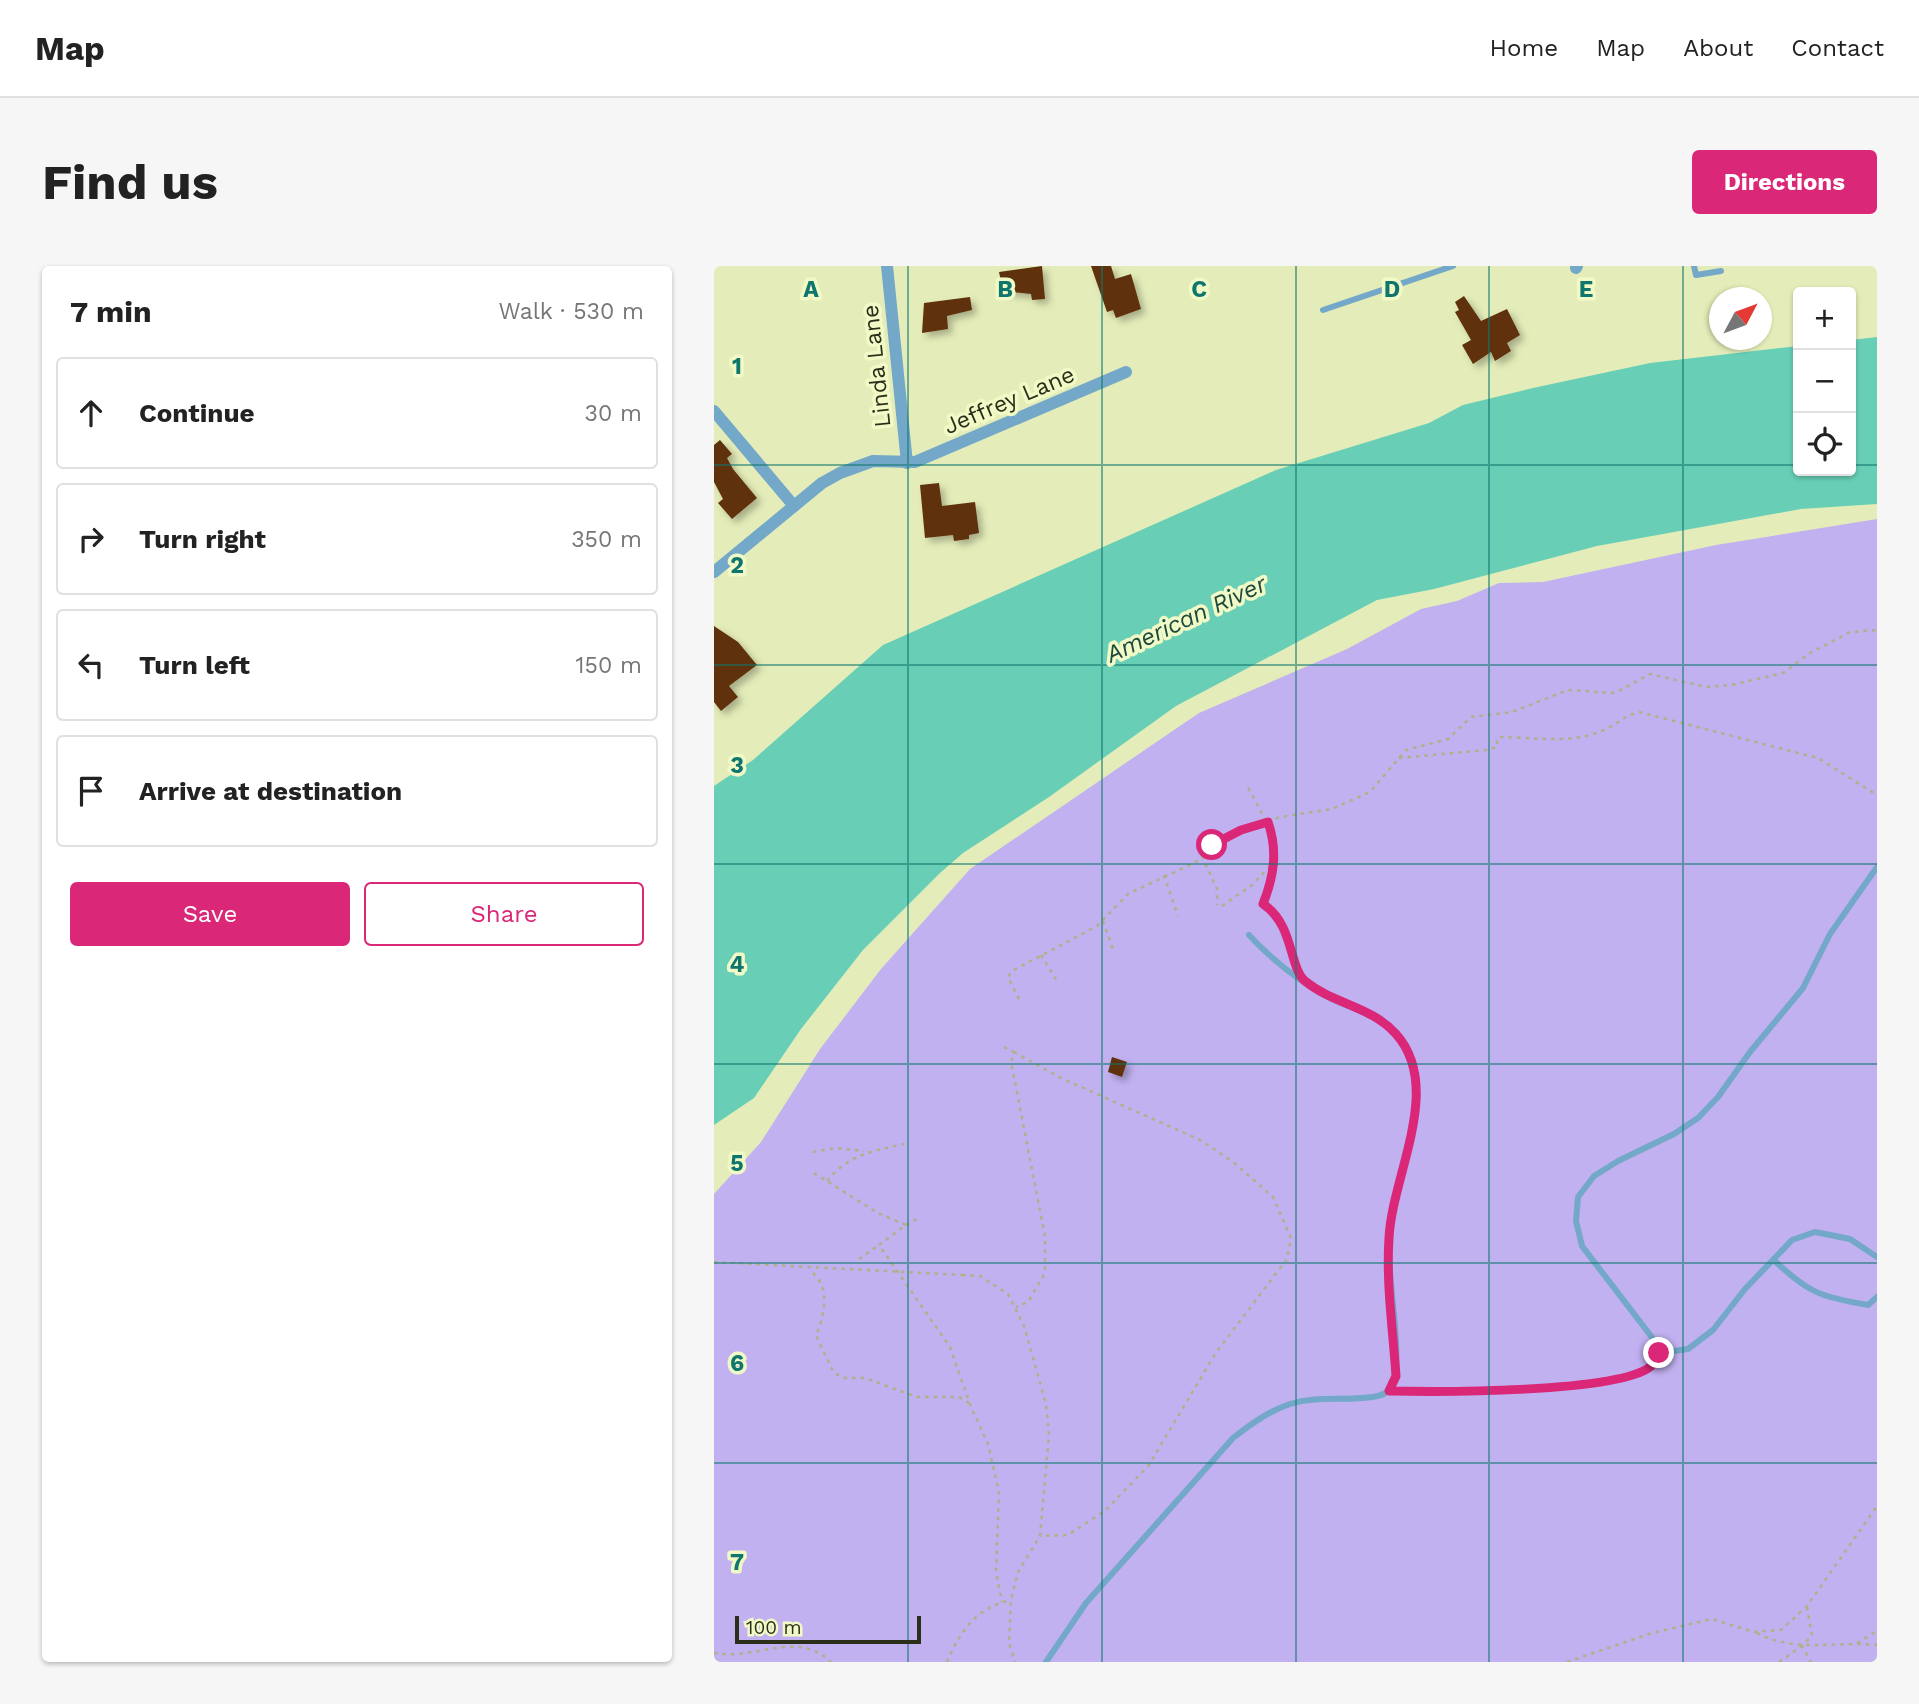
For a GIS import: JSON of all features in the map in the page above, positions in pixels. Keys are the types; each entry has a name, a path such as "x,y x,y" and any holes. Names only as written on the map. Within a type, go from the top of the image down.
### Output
{"street":[{"name":"Linda Lane","path":"887,266 907,463"},
{"name":"Jeffrey Lane","path":"714,572 822,483 859,465 888,460 915,462 1126,372"},
{"path":"714,411 793,506"}],"lane":[{"path":"1322,310 1453,266"},
{"path":"1694,266 1696,275 1721,271"},
{"path":"1659,1353 1654,1340 1583,1246 1576,1221 1578,1197 1594,1176 1618,1161 1674,1134 1698,1118 1718,1097 1750,1052 1802,988 1830,934 1877,867"},
{"path":"1263,904 1280,920 1303,980"},
{"path":"1249,935 1272,960 1332,999 1367,1011 1382,1021 1403,1044 1415,1073 1416,1110 1391,1212 1389,1238 1396,1376 1389,1391"},
{"path":"1046,1662 1086,1603 1222,1450 1252,1423 1288,1405 1312,1398 1379,1396 1389,1391 1469,1392 1617,1379 1650,1367 1659,1353 1688,1349 1713,1330 1745,1289 1791,1240 1815,1232 1850,1239 1877,1256"},
{"path":"1774,1260 1802,1287 1831,1299 1868,1305 1877,1297"}],"path":[{"path":"1019,999 1008,977 1012,971 1103,921 1120,900 1202,856 1212,845 1227,837 1280,817 1332,809 1370,792 1406,750 1448,738 1471,717 1512,712 1568,690 1615,693 1650,674 1706,687 1731,685 1783,673 1810,653 1850,632 1877,630"},
{"path":"1399,758 1486,750 1497,747 1497,739 1500,737 1537,740 1580,737 1597,733 1625,716 1639,712 1818,758 1877,795"},
{"path":"1248,788 1268,822 1274,840 1274,862 1263,904"},
{"path":"1202,856 1217,889 1219,906 1252,884 1274,862"},
{"path":"1164,875 1178,916"},
{"path":"1103,921 1113,949"},
{"path":"1041,955 1056,979"},
{"path":"1004,1047 1061,1079 1200,1140 1231,1161 1273,1198 1291,1238 1287,1259 1215,1353 1149,1465 1106,1510 1068,1535 1040,1536"},
{"path":"1014,1052 1011,1062 1045,1236 1045,1273 1028,1302 1016,1307"},
{"path":"813,1152 836,1148 867,1151 904,1144"},
{"path":"827,1181 838,1167 867,1151"},
{"path":"814,1173 878,1213 906,1225"},
{"path":"859,1259 917,1219"},
{"path":"879,1245 950,1348 969,1403 988,1444 997,1473 1000,1537 996,1571 1002,1602"},
{"path":"714,1262 980,1276 998,1285 1016,1307 1046,1404 1049,1435 1040,1536 1018,1572 1011,1600 1009,1643 1015,1662"},
{"path":"813,1273 822,1283 824,1295 824,1319 816,1336 834,1373 845,1378 864,1378 917,1397 959,1397 969,1403"},
{"path":"1755,1632 1781,1630 1807,1606 1877,1506"},
{"path":"947,1662 963,1629 993,1604 1011,1600"},
{"path":"1779,1662 1812,1636 1807,1606"},
{"path":"1567,1662 1652,1633 1712,1619 1766,1638 1802,1646 1857,1643 1877,1645"},
{"path":"1857,1643 1877,1632"},
{"path":"714,1653 740,1655 788,1644 825,1655 831,1662"},
{"path":"1802,1646 1811,1662"}],"shaded area":[{"path":"1877,519 1877,1662 714,1662 714,1194 761,1142 820,1049 881,969 970,869 1199,713 1347,649 1421,609 1457,601 1499,583 1543,582 1716,545"}],"water":[{"name":"American River","path":"1877,337 1877,504 1801,509 1597,546 1434,589 1377,600 1176,706 1049,797 963,853 940,873 863,950 801,1029 754,1098 714,1125 714,786 753,760 883,645 1276,470 1429,423 1463,405 1650,363 1793,347 1793,476 1856,476 1856,339"}],"building":[{"path":"1042,266 1045,299 1032,300 1031,294 1003,291 999,272"},
{"path":"1091,266 1111,266 1115,279 1131,274 1141,309 1116,318 1113,310 1107,312"},
{"path":"1464,296 1481,321 1507,309 1520,335 1507,343 1511,351 1495,361 1491,352 1473,364 1462,345 1471,340 1455,312 1459,310 1455,302"},
{"path":"970,297 972,310 947,316 948,329 922,333 924,303"},
{"path":"720,440 732,454 727,458 733,469 757,498 732,519 718,503 723,499 714,482 714,445"},
{"path":"939,483 942,506 975,502 979,533 969,535 969,539 954,541 953,535 925,538 920,485"},
{"path":"714,626 738,642 757,665 729,686 738,697 721,711 714,702"},
{"path":"1112,1057 1127,1062 1122,1077 1108,1072"}],"route":[{"path":"1212,845 1241,830 1268,822 1275,852 1270,886 1263,904 1280,920 1303,980 1332,999 1367,1011 1382,1021 1396,1034 1412,1061 1418,1091 1416,1110 1391,1212 1389,1238 1388,1264 1396,1376 1389,1391 1469,1392 1589,1383 1617,1379 1650,1367 1659,1353"}]}
